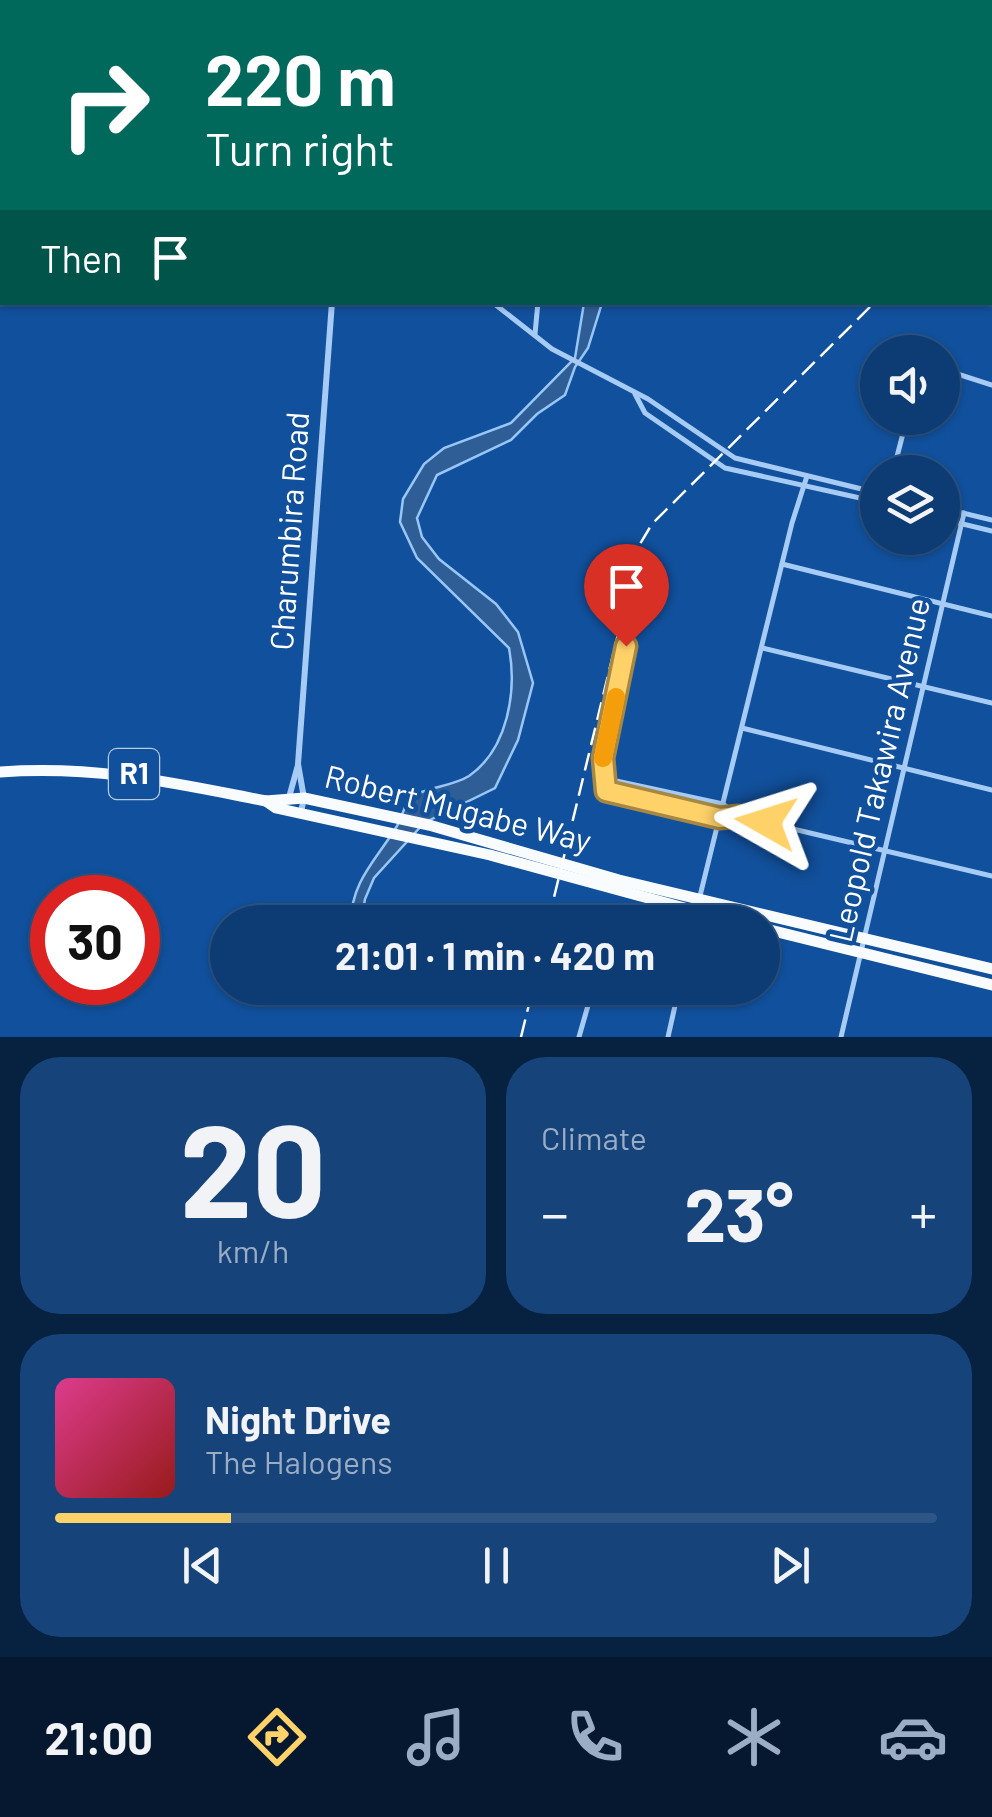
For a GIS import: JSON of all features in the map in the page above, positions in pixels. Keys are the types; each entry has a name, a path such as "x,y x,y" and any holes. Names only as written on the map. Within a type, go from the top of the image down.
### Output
{"highway":[{"name":"Robert Mugabe Way","path":"0,772 132,774 266,800 288,803 304,798 429,825 619,880 992,968"},
{"name":"Robert Mugabe Way","path":"288,803 301,812 424,839 594,884 656,905"},
{"path":"780,933 992,985"},
{"path":"919,967 923,952"},
{"path":"961,977 965,962"}],"street":[{"name":"Charumbira Road","path":"288,803 298,764 332,305"},
{"path":"496,305 568,360 634,392 739,460 860,489"},
{"path":"534,336 538,305"},
{"path":"960,374 992,384"},
{"path":"634,392 645,413 726,468 860,498"},
{"path":"697,905 807,476"},
{"path":"960,513 992,520"},
{"name":"Leopold Takawira Avenue","path":"841,1037 964,514"},
{"path":"962,524 992,531"},
{"path":"782,564 992,616"},
{"path":"626,646 603,758 605,789 610,794 720,818 738,816 992,876"},
{"path":"762,648 992,702"},
{"path":"742,728 992,790"},
{"name":"Charumbira Road","path":"298,764 304,798 301,812"},
{"path":"606,779 723,804 738,816"},
{"path":"658,804 662,791"},
{"path":"580,1037 588,1005"},
{"path":"668,1037 675,1005"}],"water":[{"path":"584,305 601,305 588,348 575,367 565,395 537,414 511,440 437,475 417,518 422,537 439,559 496,604 518,632 533,683 518,740 495,788 424,823 374,878 364,905 352,905 366,871 410,800 423,791 469,776 493,751 507,718 512,682 509,648 417,558 400,522 403,499 424,464 444,448 511,423 575,358"}],"railway":[{"path":"552,905 640,544 652,524 872,305"},
{"path":"521,1037 529,1005"}],"slow traffic":[{"path":"603,758 616,697"}],"route":[{"path":"626,646 603,758 606,791 720,818 738,816 766,822"}]}
